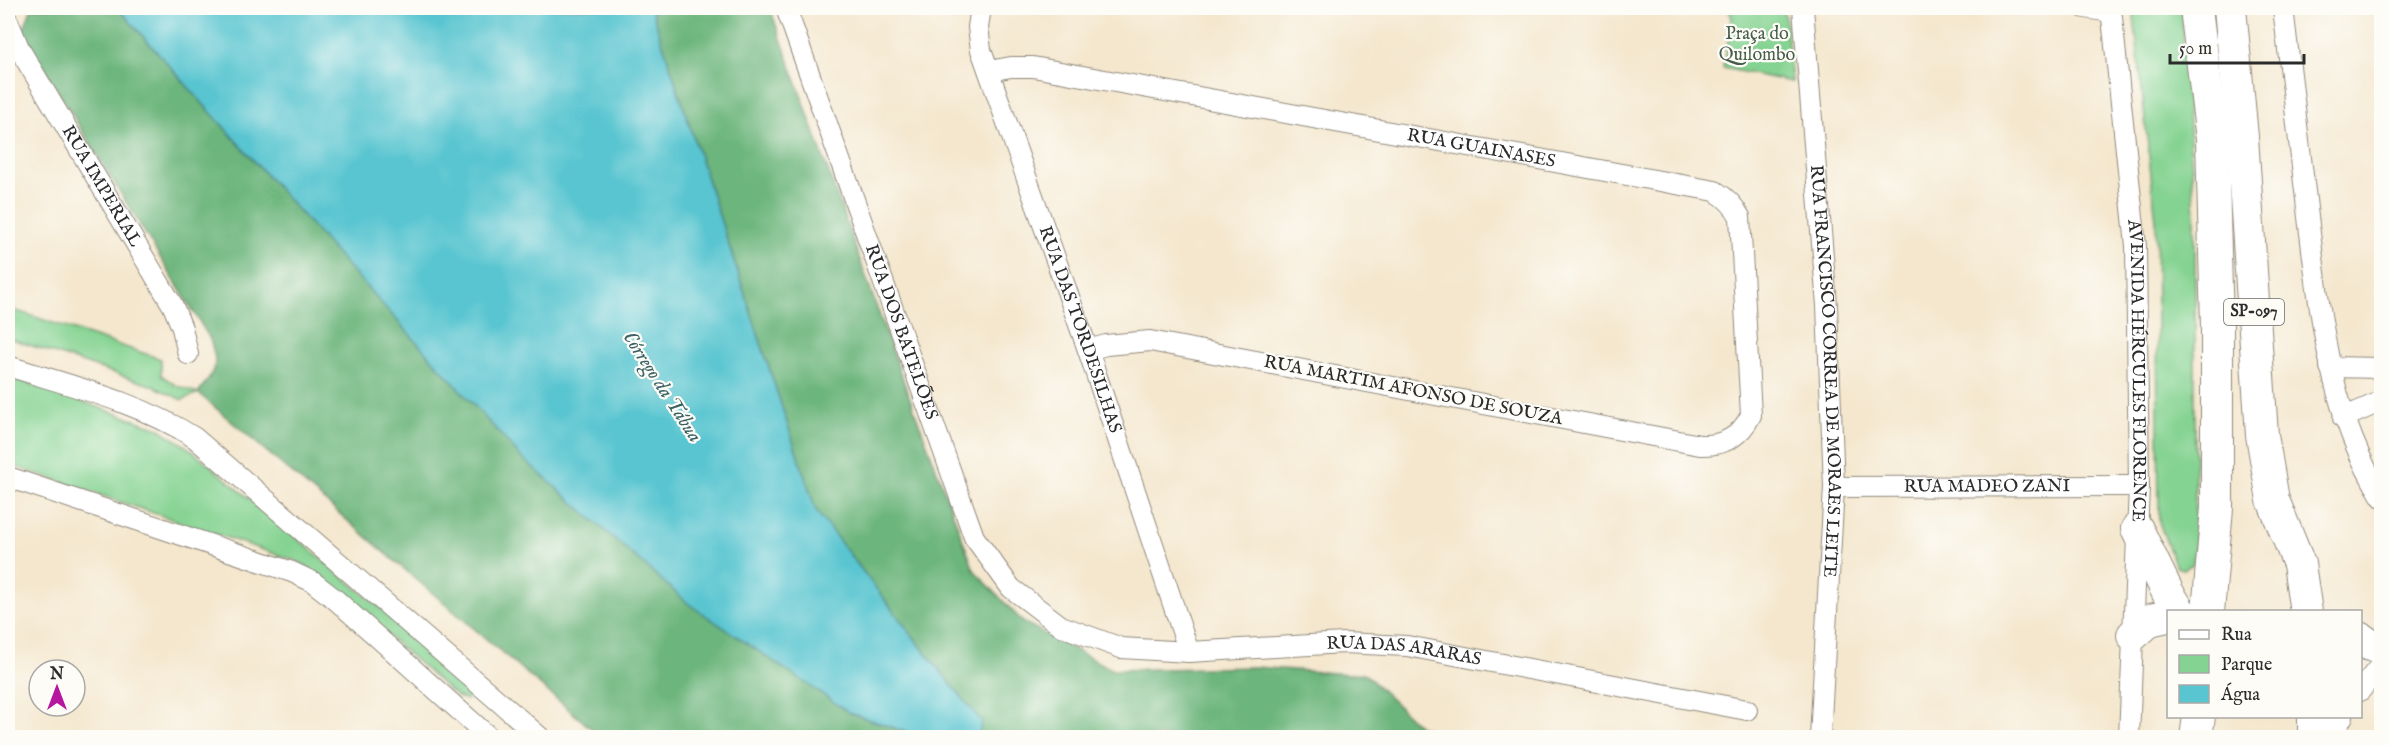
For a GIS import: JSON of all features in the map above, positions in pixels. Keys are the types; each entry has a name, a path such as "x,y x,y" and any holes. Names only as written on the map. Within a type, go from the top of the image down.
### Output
{"main road":[{"name":"SP-097","path":"2196,8 2212,139 2217,327 2217,508 2208,610"},
{"name":"SP-097","path":"2230,8 2242,137 2262,435 2273,500 2299,564 2306,610"},
{"path":"2137,529 2179,610"},
{"path":"2299,564 2316,596 2327,610"},
{"path":"2133,635 2150,620 2167,616"},
{"path":"2196,738 2199,718"},
{"path":"2314,718 2314,738"}],"street":[{"name":"RUA DOS BATELÕES","path":"786,8 974,537 1011,588 1061,626"},
{"name":"RUA DAS TORDESILHAS","path":"981,8 978,27 981,50 1088,350 1189,652"},
{"name":"RUA FRANCISCO CORREA DE MORAES LEITE","path":"1803,8 1827,306 1834,487 1820,738"},
{"path":"2085,8 2111,10"},
{"path":"2283,8 2317,290 2330,367 2343,418 2365,471 2382,497"},
{"name":"AVENIDA HÉRCULES FLORENCE","path":"2111,10 2136,246 2139,486 2129,738"},
{"name":"RUA IMPERIAL","path":"8,21 20,50 173,306 182,328 188,354"},
{"name":"RUA GUAINASES","path":"989,71 1011,67 1033,67 1715,190 1726,197 1740,218 1751,415 1736,436"},
{"name":"RUA MARTIM AFONSO DE SOUZA","path":"1088,350 1106,345 1150,341 1700,445 1713,446 1736,436"},
{"path":"8,366 143,410 170,422 195,438 541,738"},
{"path":"2330,367 2382,368"},
{"path":"2343,418 2382,401"},
{"path":"8,477 292,572 313,582 490,738"},
{"name":"RUA MADEO ZANI","path":"1834,487 2139,486"},
{"name":"RUA DAS ARARAS","path":"1061,626 1121,648 1189,652 1344,643 1407,646 1747,710"},
{"path":"2362,687 2371,647"},
{"path":"465,717 489,693"},
{"path":"2331,738 2342,718"}],"green space":[{"path":"34,8 118,8 520,456 689,604 850,713 921,737 601,737 198,393 214,367 214,355 209,337 22,33 31,10"},
{"path":"651,8 770,8 896,361 974,570 1023,622 1113,670 1255,667 1348,674 1364,673 1419,726 1448,737 978,737 981,722 816,511"},
{"name":"Praça do Quilombo","path":"1728,8 1780,8 1785,15 1792,82 1723,68 1732,18"},
{"path":"2133,8 2181,8 2195,215 2195,545 2193,564 2184,569 2176,567 2159,522 2156,221"},
{"path":"8,308 161,359 161,375 177,386 198,393 182,400 153,386 8,338"},
{"path":"8,376 158,428 189,448 471,684 472,695 467,700 457,697 322,577 299,562 8,464"}],"water":[{"name":"Córrego da Tábua","path":"118,8 651,8 816,511 982,722 978,737 921,737 850,713 689,604 520,456"}]}
